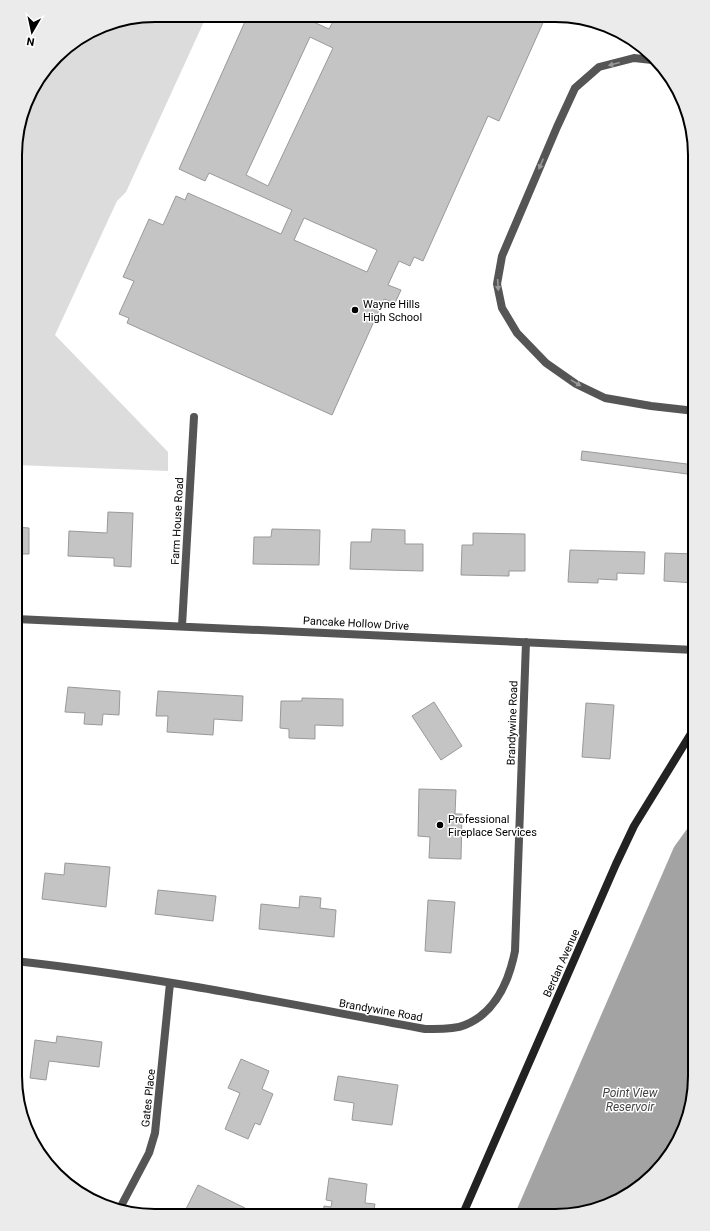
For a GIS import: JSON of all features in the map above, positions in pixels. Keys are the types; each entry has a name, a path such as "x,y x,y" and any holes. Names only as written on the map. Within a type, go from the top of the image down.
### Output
{"main road":[{"name":"Berdan Avenue","path":"465,1209 634,826 688,738"}],"street":[{"path":"647,59 634,58 599,67 575,88 502,256 497,284 502,308 517,333 546,363 576,384 605,398 651,406 688,410"},
{"name":"Farm House Road","path":"182,626 194,416"},
{"name":"Pancake Hollow Drive","path":"22,619 688,650"},
{"name":"Brandywine Road","path":"22,962 170,983 425,1029 447,1028 464,1025 480,1016 494,1003 505,986 515,951 526,642"},
{"name":"Gates Place","path":"122,1204 149,1153 155,1133 170,983"}],"shaded area":[{"path":"146,22 204,22 126,192 117,201 55,335 168,452 168,471 22,465 23,138 29,112 44,81 67,55 81,44 104,32 129,25"}],"water":[{"name":"Point View Reservoir","path":"688,828 688,1085 681,1119 666,1150 655,1164 643,1176 621,1191 598,1202 572,1208 517,1209 674,847"}],"building":[{"name":"Wayne Hills High School","path":"245,22 314,22 329,29 333,22 543,22 499,121 488,116 423,261 414,257 410,266 399,261 388,285 401,290 395,303 384,299 332,415 127,323 129,318 119,314 134,281 123,277 149,219 163,225 176,196 185,200 188,193 281,234 292,210 209,173 205,181 179,169","holes":["310,37 333,48 268,186 246,175","304,218 377,250 367,272 294,240"]},
{"path":"582,451 688,464 688,474 581,460"},
{"path":"108,512 133,513 131,567 114,566 114,558 68,556 69,531 107,533"},
{"path":"22,527 29,528 29,554 22,554"},
{"path":"272,529 320,530 319,565 253,564 254,537 271,537"},
{"path":"372,529 405,530 405,544 423,544 423,571 350,569 351,542 371,542"},
{"path":"473,533 525,534 525,571 509,571 509,576 461,575 462,545 473,545"},
{"path":"570,550 645,552 644,574 617,573 617,580 598,579 598,583 568,582"},
{"path":"665,553 688,554 688,583 664,581"},
{"path":"68,687 120,691 119,715 103,714 102,725 84,724 85,713 65,712"},
{"path":"158,691 243,696 242,721 214,719 213,735 167,732 168,716 156,716"},
{"path":"302,698 343,699 343,726 315,725 315,739 289,738 289,729 280,728 281,701 302,701"},
{"path":"434,702 462,746 441,760 412,716"},
{"path":"586,703 614,705 610,759 582,757"},
{"name":"Professional Fireplace Services","path":"419,789 456,790 455,814 462,814 461,859 429,858 430,837 418,836"},
{"path":"65,863 110,867 106,907 42,899 45,873 64,875"},
{"path":"158,890 216,896 213,921 155,914"},
{"path":"300,896 321,898 320,908 336,910 334,937 259,929 261,904 299,908"},
{"path":"428,900 455,902 451,953 425,951"},
{"path":"57,1036 102,1042 99,1067 49,1061 46,1080 30,1078 35,1040 56,1043"},
{"path":"241,1059 269,1071 262,1089 273,1094 260,1125 255,1123 248,1139 225,1129 240,1093 228,1088"},
{"path":"338,1076 398,1085 392,1125 352,1120 354,1103 334,1100"},
{"path":"329,1178 367,1184 365,1203 375,1204 374,1209 324,1209 324,1206 331,1207 332,1201 326,1200"},
{"path":"198,1185 245,1208 244,1209 186,1209"}],"place":[{"name":"Wayne Hills High School","path":"355,310"},
{"name":"Professional Fireplace Services","path":"440,825"}]}
